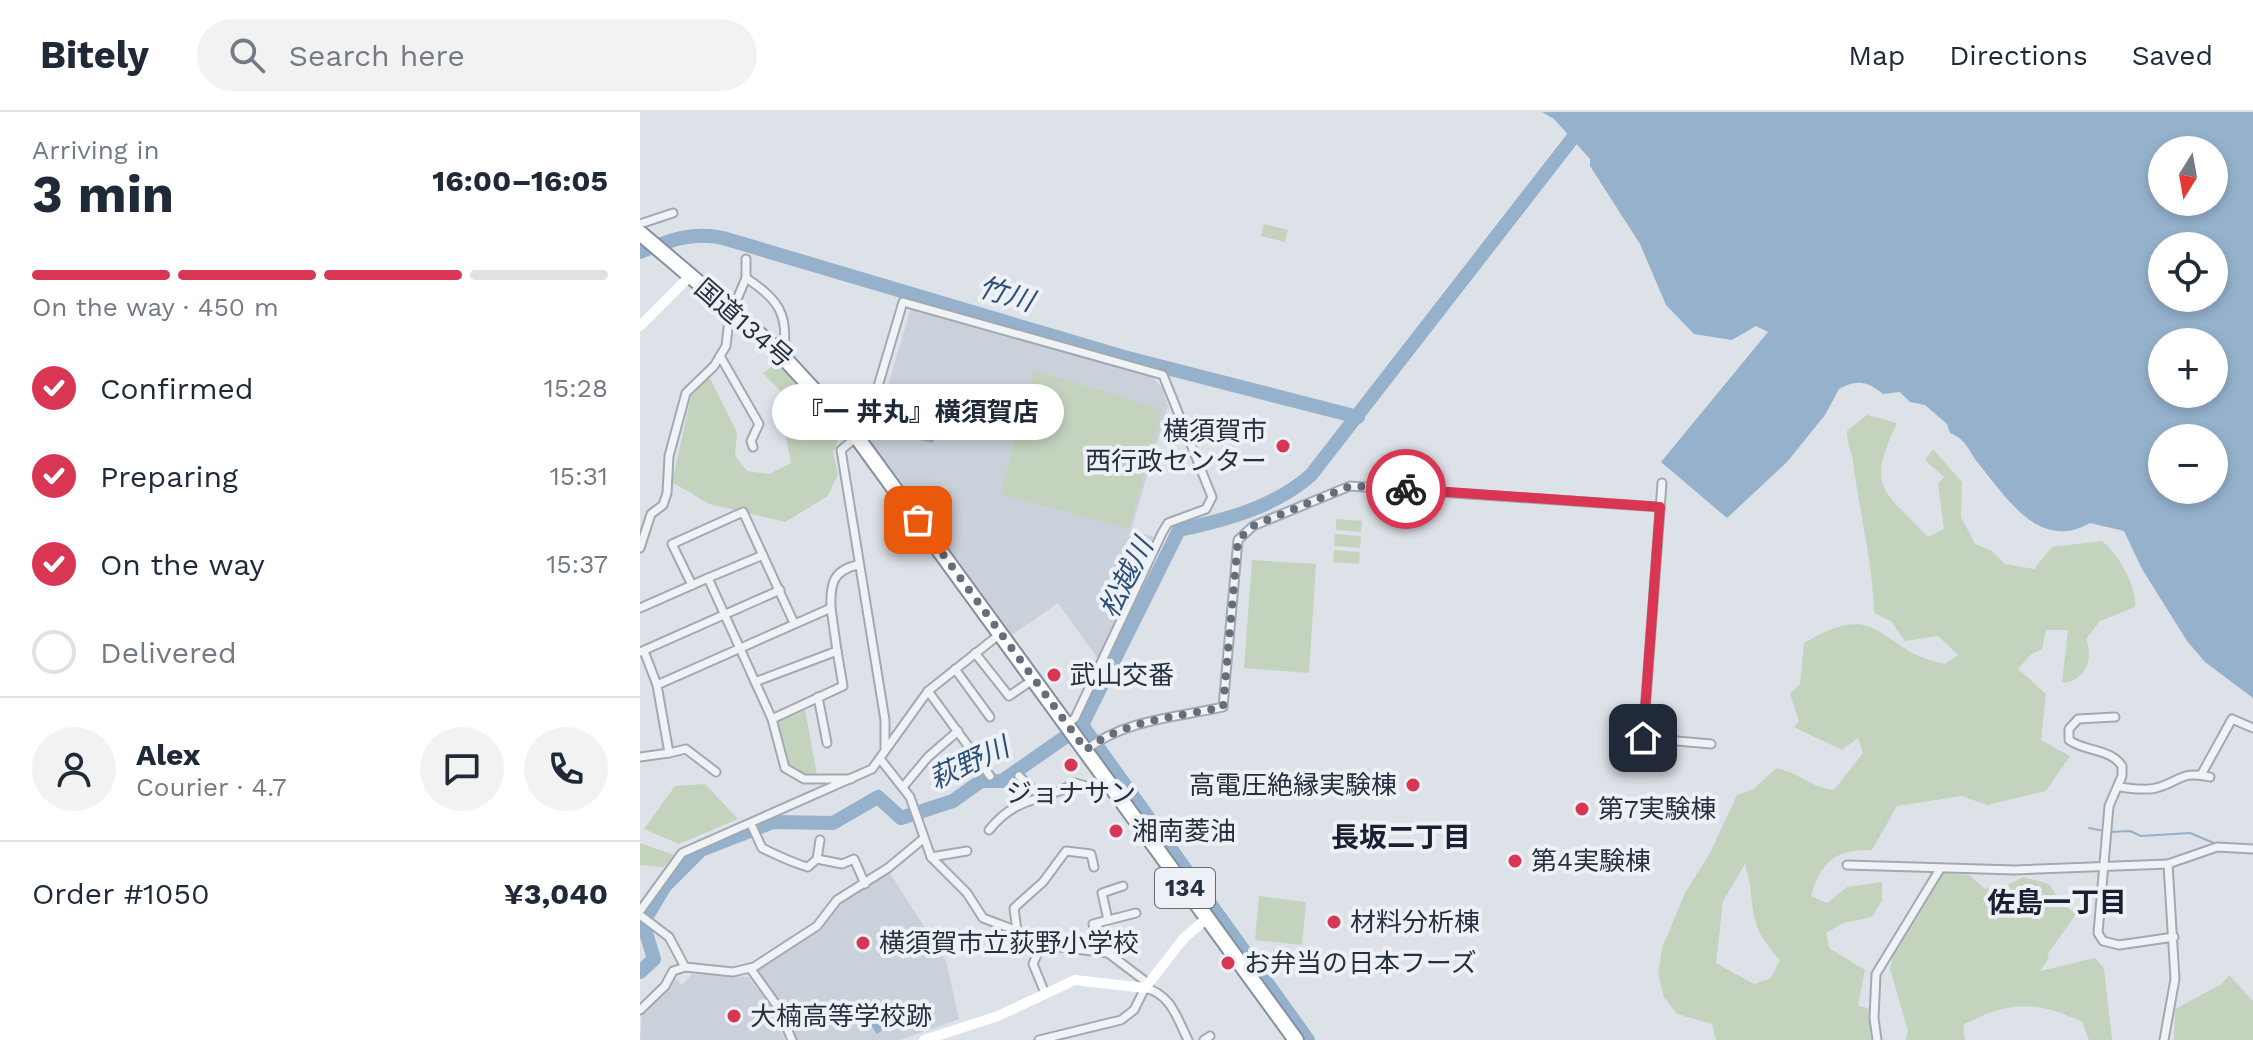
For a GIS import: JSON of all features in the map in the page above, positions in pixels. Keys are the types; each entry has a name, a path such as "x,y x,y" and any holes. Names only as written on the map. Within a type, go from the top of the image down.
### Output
{"highway":[{"name":"国道134号","path":"645,236 783,356 856,436 1296,1040"}],"street":[{"path":"640,224 673,213"},
{"path":"640,548 651,514 663,505 667,493 669,456 686,393 726,346 731,310 746,278 746,259"},
{"path":"640,326 690,276"},
{"path":"746,278 773,297 781,312 785,342 783,356"},
{"path":"885,749 885,720 841,450 865,430 903,302 1163,375 1212,497 1206,509 1168,523 1071,730"},
{"path":"720,356 759,424 751,441 753,447"},
{"path":"1662,483 1643,738 1711,744"},
{"path":"1086,750 1102,737 1136,726 1223,707 1238,540 1253,526 1350,486 1660,507"},
{"path":"692,585 672,544 743,512 794,623"},
{"path":"640,608 763,555"},
{"path":"772,719 843,686 831,608 831,585 842,568 858,565"},
{"path":"708,578 772,719 785,768 804,779 851,779"},
{"path":"669,753 657,685 642,651 780,590"},
{"path":"657,685 831,608"},
{"path":"685,967 669,937 640,913 682,853 721,833 753,829 851,779 881,760 885,749 928,691 1002,633"},
{"path":"755,682 837,651"},
{"path":"975,653 1009,696 1034,679"},
{"path":"955,669 990,717"},
{"path":"928,691 990,776"},
{"path":"818,697 827,743"},
{"path":"2115,717 2078,719 2069,729 2069,740 2080,748 2117,759 2122,766 2118,787 2109,806 2098,933 2103,941 2119,945 2174,937"},
{"path":"2118,787 2158,788 2183,775 2206,776 2206,761 2232,719 2253,728"},
{"path":"903,787 928,757 958,731"},
{"path":"640,757 686,749 716,772"},
{"path":"881,760 903,787 931,857 967,893 983,918 1043,941 1073,949 1098,950 1167,1000 1188,1040"},
{"path":"1019,776 1039,795"},
{"path":"989,830 1004,812 1039,795 1057,794 1075,783 1097,789 1107,780"},
{"path":"753,829 762,848 808,867 817,859 820,840"},
{"path":"640,1010 665,986 673,971 685,967 733,972 750,968 817,926 837,900 865,884 923,839"},
{"path":"1847,865 2042,870 2168,864 2217,847 2253,849"},
{"path":"931,857 967,851"},
{"path":"1017,931 1014,908 1043,882 1066,851 1091,854 1094,867"},
{"path":"817,859 842,864 854,859 865,884"},
{"path":"2164,1040 2173,998 2174,937 2168,864"},
{"path":"1877,1040 1874,1018 1876,974 1940,869"},
{"path":"1108,920 1102,893 1123,886"},
{"path":"1098,950 1093,924 1136,913"},
{"path":"1039,1040 1121,1020 1134,1010 1147,986 1184,938 1207,918"},
{"path":"1043,941 1033,964 1045,993"},
{"path":"750,968 778,1007 792,1040"},
{"path":"924,1040 998,1016 1075,980 1147,986"}],"shaded area":[{"path":"911,308 1152,377 1162,387 1168,406 1131,530 1155,537 1098,659 1058,603 1012,635 919,507 957,480 918,505 871,442"},
{"name":"横須賀市立荻野小学校","path":"890,873 946,961 959,1019 900,1040 794,1040 755,972 756,966 819,926 846,893"},
{"path":"692,974 748,977 771,1006 785,1040 640,1040 642,1014 675,978 682,985"}],"green space":[{"path":"1264,224 1288,230 1285,242 1261,236"},
{"path":"777,363 836,426 838,441 833,452 838,474 828,496 785,522 709,504 672,482 691,397 709,376 737,432 735,456 747,471 769,474 791,463 781,411 787,398 763,373"},
{"path":"1034,370 1162,409 1129,529 1000,494"},
{"path":"1867,415 1897,423 1882,462 1881,475 1890,497 1928,537 1944,529 1938,484 1944,477 1925,460 1933,449 1962,482 1961,517 1975,544 1992,551 2005,564 2034,569 2052,547 2102,541 2126,571 2135,607 2100,621 2086,639 2088,661 2077,678 2062,683 2068,630 2046,630 2042,649 2031,654 2018,669 2046,694 2041,740 2070,756 2046,791 1987,805 1962,796 1897,806 1872,850 1839,855 1820,874 1811,896 1827,903 1847,887 1882,882 1882,901 1872,917 1843,923 1826,933 1829,948 1865,970 1858,1006 1868,1008 1871,1040 1716,1040 1712,1024 1677,1014 1664,997 1658,974 1662,948 1685,893 1710,853 1737,795 1754,789 1776,768 1834,790 1863,753 1858,738 1842,750 1794,727 1799,721 1790,694 1800,684 1804,643 1830,630 1850,625 1865,626 1922,657 1945,664 1958,655 1938,636 1905,641 1891,621 1874,613 1868,556 1847,431","holes":["1745,864 1756,923 1768,946 1780,960 1771,978 1754,984 1716,963 1723,901"]},
{"path":"1336,519 1362,521 1361,532 1336,530"},
{"path":"1335,534 1361,536 1360,548 1334,546"},
{"path":"1334,550 1360,552 1359,564 1333,562"},
{"path":"1252,560 1316,564 1309,673 1244,668"},
{"path":"805,710 817,775 805,776 787,765 778,722"},
{"path":"705,784 738,819 679,844 644,829 675,786"},
{"path":"640,843 674,855 664,867 640,865"},
{"path":"1941,873 1969,875 1984,888 1996,891 2023,877 2049,884 2061,902 2076,914 2047,955 2049,958 2040,971 2095,958 2104,968 2112,1040 2089,1040 2082,1022 2050,1010 2022,1006 1994,1011 1963,1025 1965,1040 1906,1040 1908,1031 1890,969 1894,951"},
{"path":"1259,896 1306,902 1302,945 1255,940"},
{"path":"2229,975 2253,1001 2253,1040 2174,1040 2175,1009 2222,984"}],"water":[{"path":"1542,112 2253,112 2253,698 2205,662 2187,641 2142,569 2124,531 2090,523 2072,530 2055,531 2040,526 2013,505 1964,442 1950,433 1947,424 1925,405 1910,402 1900,392 1883,394 1862,383 1839,389 1825,415 1787,462 1727,518 1661,462 1768,332 1756,326 1732,340 1694,334 1666,305 1640,244 1590,166 1590,159 1554,119"},
{"path":"910,423 937,430 933,443 906,437"},
{"path":"873,1004 888,1026 877,1034 862,1012"}],"waterway":[{"name":"松越川","path":"1308,1040 1082,725 1179,530 1232,517 1266,504 1311,475 1572,139"},
{"name":"竹川","path":"640,252 691,236 723,238 1124,357 1358,417"},
{"name":"萩野川","path":"640,972 654,959 643,923 665,886 701,850 773,822 833,823 878,797 901,818 953,801 981,781 1002,781 1081,726"},
{"path":"2089,828 2104,831"},
{"path":"2110,832 2130,831 2141,836 2190,833 2214,843"}],"way so far":[{"path":"918,520 1086,750 1102,737 1136,726 1223,707 1238,540 1253,526 1350,486 1406,489"}],"place":[{"name":"横須賀市 西行政センター","path":"1283,446"},
{"name":"『一 丼丸』横須賀店","path":"918,520"},
{"name":"武山交番","path":"1054,675"},
{"name":"ジョナサン","path":"1071,765"},
{"name":"高電圧絶縁実験棟","path":"1413,785"},
{"name":"第7実験棟","path":"1582,809"},
{"name":"湘南菱油","path":"1116,831"},
{"name":"第4実験棟","path":"1515,861"},
{"name":"材料分析棟","path":"1334,922"},
{"name":"横須賀市立荻野小学校","path":"863,943"},
{"name":"お弁当の日本フーズ","path":"1228,963"},
{"name":"大楠高等学校跡","path":"734,1016"}],"district":[{"name":"長坂二丁目","path":"1401,837"},
{"name":"佐島一丁目","path":"2057,902"}],"route":[{"path":"1406,489 1660,507 1643,738"}]}
